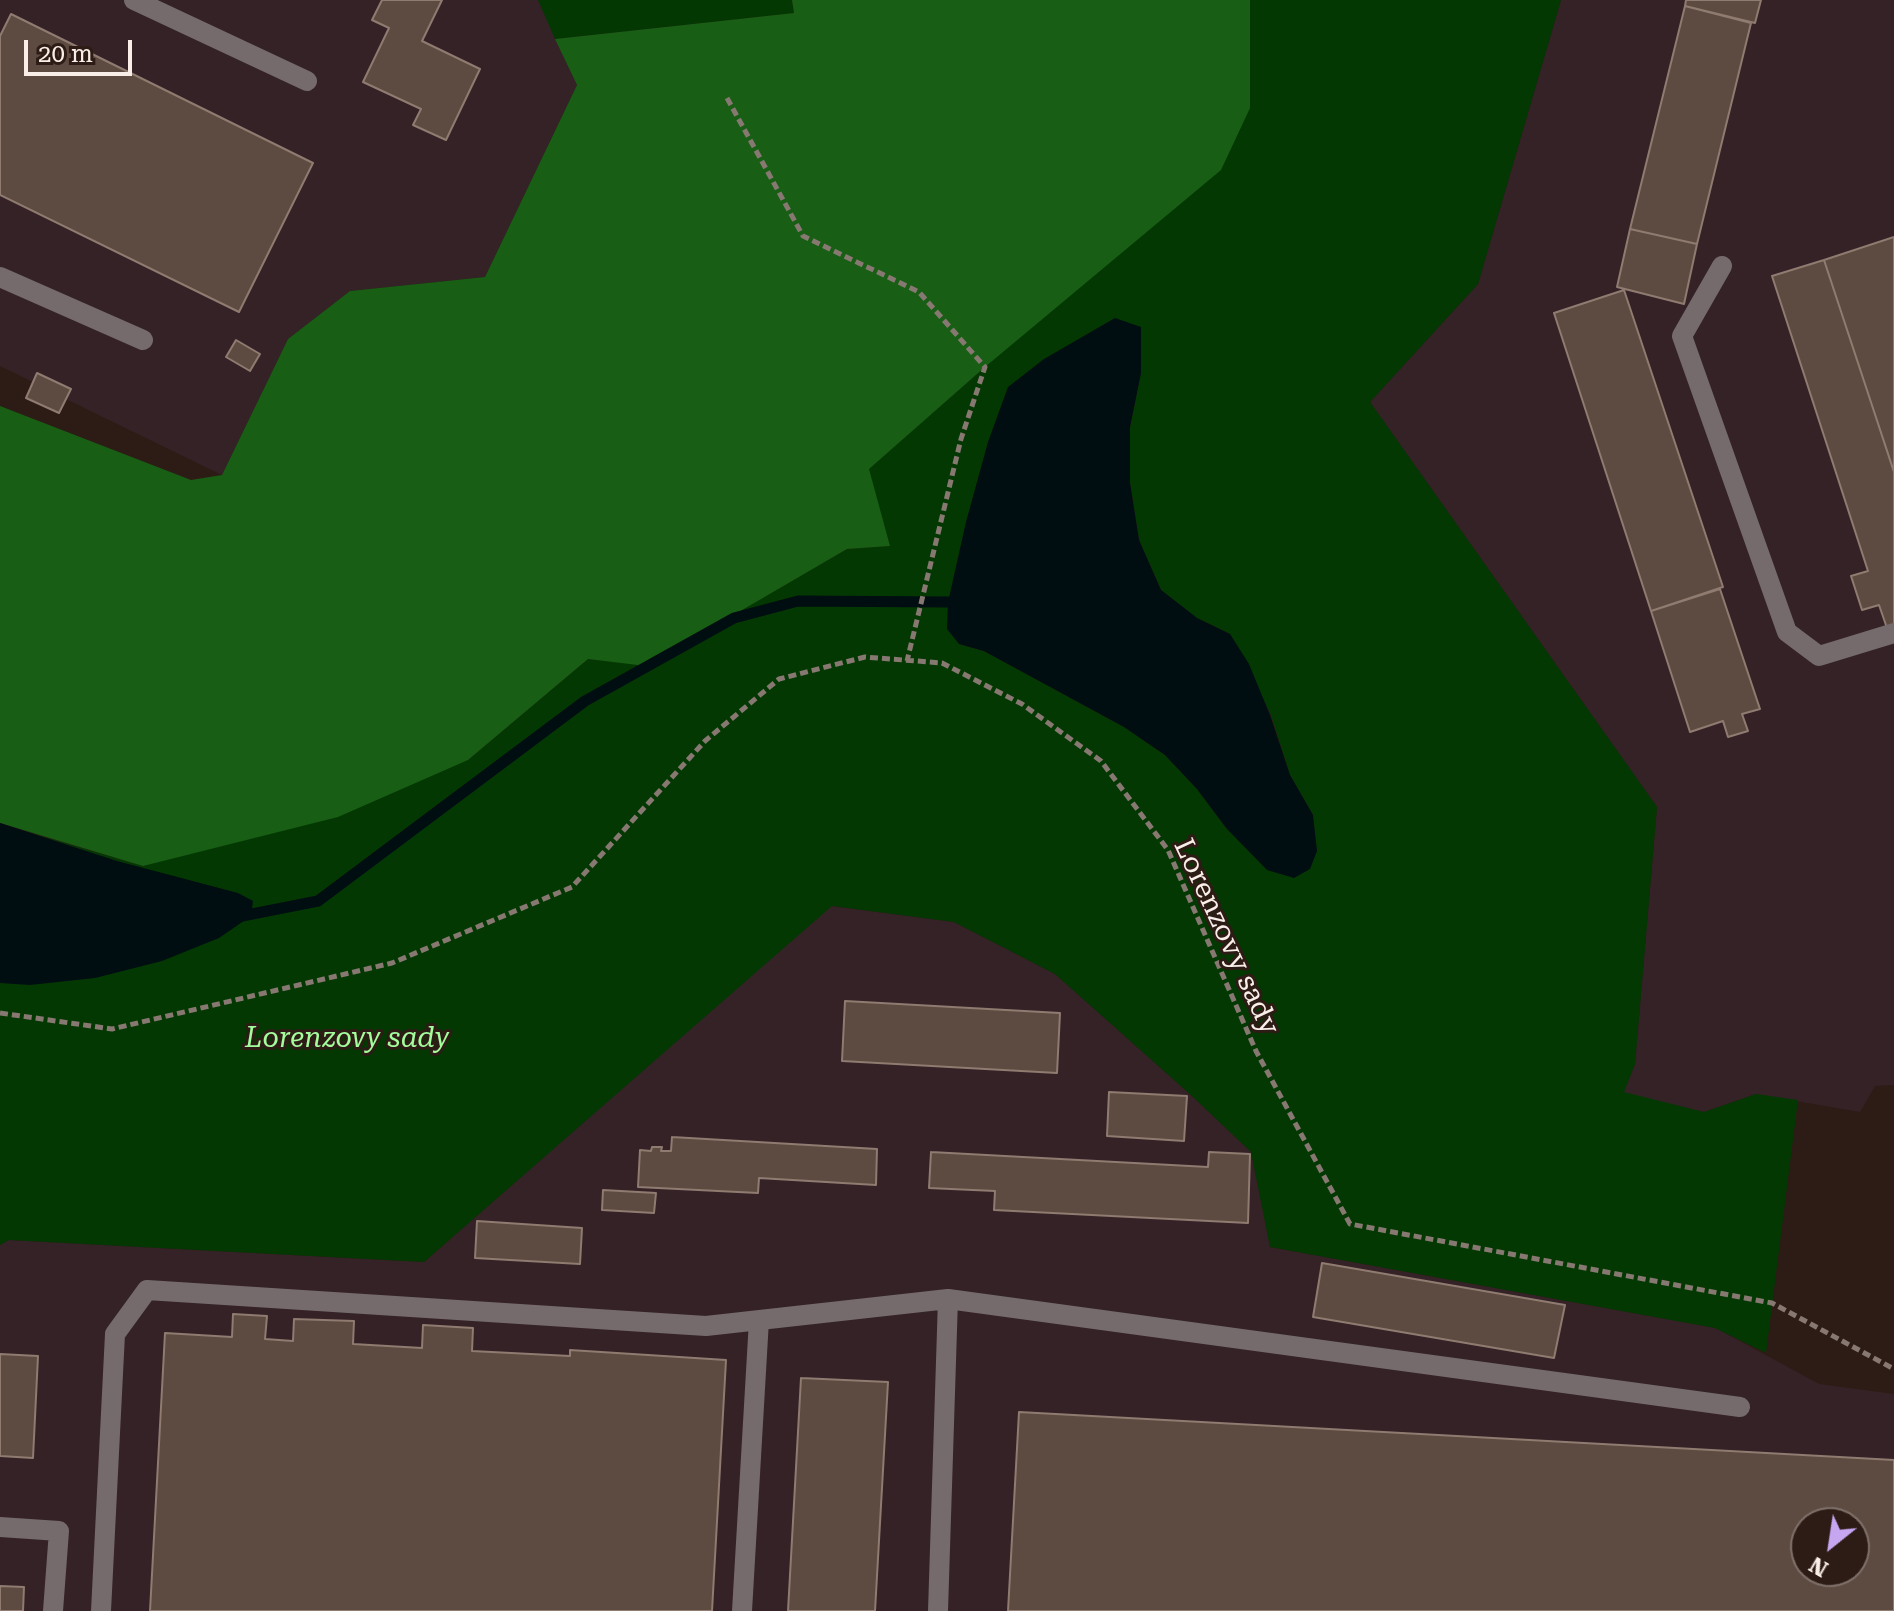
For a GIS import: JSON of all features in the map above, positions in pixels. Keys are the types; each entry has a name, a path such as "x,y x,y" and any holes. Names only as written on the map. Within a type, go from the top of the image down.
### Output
{"lane":[{"path":"134,0 307,81"},
{"path":"1722,266 1682,336 1787,632 1819,656 1894,633"},
{"path":"0,277 143,340"},
{"path":"101,1611 115,1334 147,1290 706,1326 948,1299 1740,1407"},
{"path":"938,1611 948,1299"},
{"path":"742,1611 759,1320"},
{"path":"0,1527 59,1531 53,1611"}],"path":[{"path":"727,98 803,236 919,292 985,367 961,439 907,661"},
{"name":"Lorenzovy sady","path":"0,1013 112,1029 392,963 572,887 705,741 779,679 865,657 942,663 1022,704 1101,761 1168,850 1256,1051 1350,1224 1772,1303 1894,1369"}],"shaded area":[{"path":"0,0 538,0 577,85 485,277 350,291 288,339 222,475 66,399 59,413 26,398 33,382 0,366"},
{"path":"1561,0 1894,0 1894,1085 1875,1086 1860,1112 1756,1094 1704,1112 1623,1093 1635,1064 1657,807 1370,402 1478,284"},
{"path":"1115,318 1141,327 1141,373 1130,427 1130,483 1139,540 1161,590 1197,618 1230,634 1249,664 1290,775 1313,815 1317,851 1310,869 1294,878 1267,870 1227,829 1197,789 1165,755 1124,727 984,651 959,644 947,629 948,602 966,522 988,442 1008,387 1044,359"},
{"path":"0,823 117,861 238,893 253,901 251,916 219,938 162,961 95,978 30,985 0,983"},
{"path":"831,906 954,922 1055,974 1251,1152 1270,1247 1716,1328 1819,1384 1894,1394 1894,1611 0,1611 0,1245 8,1240 424,1262"}],"green space":[{"path":"538,0 792,0 794,13 555,39"},
{"path":"792,0 1250,0 1250,108 1221,170 985,367 869,469 890,546 847,549 646,666 588,659 468,760 338,817 143,866 0,823 0,406 191,480 222,475 288,339 350,291 485,277 577,85 555,39 794,13"},
{"name":"Lorenzovy sady","path":"1250,0 1561,0 1478,284 1370,402 1657,807 1635,1064 1624,1092 1704,1112 1756,1094 1798,1100 1766,1353 1715,1328 1270,1247 1251,1152 1055,974 954,922 832,906 424,1262 9,1240 0,1245 0,824 143,866 468,760 588,659 646,665 847,549 890,546 868,469 985,367 1250,108","holes":["1141,373 1130,427 1130,483 1139,540 1161,590 1197,618 1230,634 1271,715 1290,775 1313,815 1227,829 1197,789 1165,755 1124,727 984,651 959,644"]}],"building":[{"path":"382,0 442,0 422,41 480,69 446,140 413,125 421,109 363,82 389,28 372,20"},
{"path":"1686,0 1761,0 1755,23 1685,6"},
{"path":"1685,6 1751,23 1697,244 1630,229"},
{"path":"11,14 313,163 239,312 0,195 0,36"},
{"path":"1630,229 1697,244 1684,304 1617,287"},
{"path":"1894,237 1894,472 1824,260"},
{"path":"1824,260 1894,472 1894,629 1888,631 1879,605 1862,610 1851,576 1868,571 1772,276"},
{"path":"1624,290 1723,587 1651,611 1554,313"},
{"path":"236,340 260,354 250,371 226,357"},
{"path":"37,373 71,389 59,413 26,398"},
{"path":"1720,589 1760,709 1742,714 1748,731 1728,737 1723,721 1690,732 1651,611"},
{"path":"845,1001 1060,1013 1057,1073 842,1061"},
{"path":"1109,1092 1187,1096 1184,1141 1107,1136"},
{"path":"672,1137 877,1149 876,1185 759,1178 758,1193 638,1187 640,1150 651,1151 652,1147 662,1147 661,1151 671,1151"},
{"path":"931,1152 1208,1167 1209,1152 1250,1154 1248,1223 994,1210 995,1191 929,1188"},
{"path":"603,1190 656,1193 654,1213 602,1210"},
{"path":"477,1221 582,1228 580,1264 475,1258"},
{"path":"1322,1263 1565,1305 1554,1358 1313,1317"},
{"path":"233,1314 267,1316 265,1339 293,1341 294,1319 354,1321 353,1344 422,1348 423,1325 473,1328 472,1351 570,1356 570,1350 726,1360 712,1611 150,1611 165,1333 232,1337"},
{"path":"0,1354 38,1356 33,1458 0,1456"},
{"path":"801,1378 888,1382 875,1611 788,1611"},
{"path":"1019,1412 1894,1460 1894,1611 1008,1611"},
{"path":"0,1586 24,1587 23,1611 0,1611"}],"waterway":[{"path":"237,917 318,901 585,701 734,618 798,601 948,602"}]}
